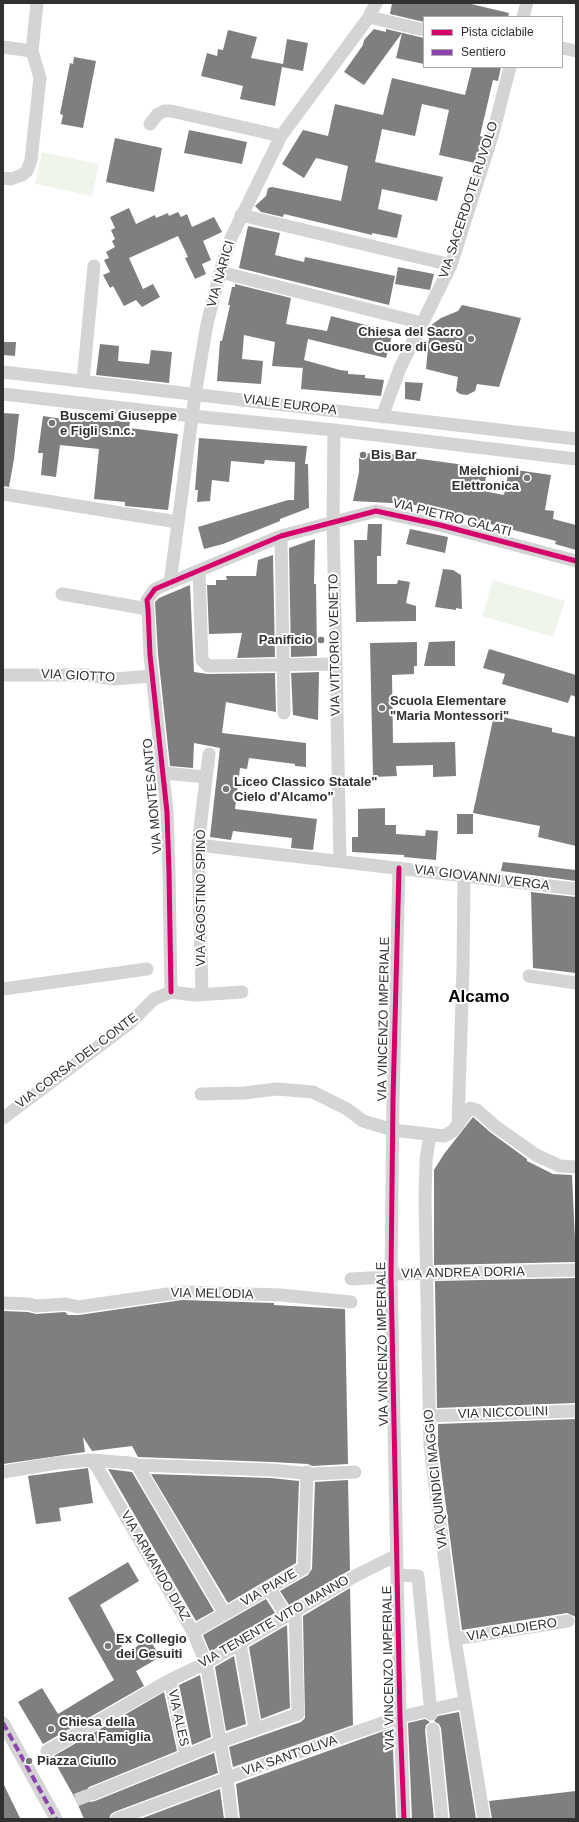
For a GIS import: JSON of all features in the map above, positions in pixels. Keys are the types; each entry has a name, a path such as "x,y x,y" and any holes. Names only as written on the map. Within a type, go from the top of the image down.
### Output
{"street":[{"path":"3,178 11,179 22,176 27,171 31,160 40,78 32,50 37,3"},
{"name":"VIA NARICI","path":"170,583 194,395 207,324 230,238 281,136 369,17 376,3"},
{"path":"523,16 527,3"},
{"path":"369,17 423,30"},
{"path":"3,47 32,50"},
{"path":"563,48 576,51"},
{"name":"VIA SACERDOTE RUVOLO","path":"382,417 400,368 451,265 493,133 510,68"},
{"path":"150,124 158,114 164,111 171,111 281,136"},
{"path":"241,216 451,265"},
{"path":"83,382 94,266"},
{"path":"220,272 406,319 422,325"},
{"name":"VIALE EUROPA","path":"3,372 576,439"},
{"name":"VIALE EUROPA","path":"3,394 192,416 334,430 576,459"},
{"name":"VIA VITTORIO VENETO","path":"334,430 333,521 340,860"},
{"path":"3,494 178,522"},
{"name":"VIA PIETRO GALATI","path":"148,605 155,589 199,572 281,536 333,521 376,511 440,525 576,562"},
{"path":"281,536 284,713"},
{"path":"199,572 202,660 208,666 336,664"},
{"path":"62,594 148,605"},
{"name":"VIA MONTESANTO","path":"148,605 152,676 163,773 169,872 170,992"},
{"name":"VIA GIOTTO","path":"3,675 88,675 114,679 152,676"},
{"name":"VIA AGOSTINO SPINÒ","path":"202,994 198,845 209,754"},
{"path":"163,773 206,777"},
{"name":"VIA GIOVANNI VERGA","path":"198,845 340,860 576,889"},
{"name":"VIA VINCENZO IMPERIALE","path":"399,868 391,1276 398,1555 400,1717 404,1819"},
{"path":"458,1126 463,969 464,875"},
{"path":"3,989 148,969"},
{"path":"529,976 576,983"},
{"name":"VIA CORSA DEL CONTE","path":"3,1118 130,1023 154,998 170,992 202,994 242,992"},
{"path":"201,1094 277,1089 313,1092 347,1109 363,1121 393,1130 444,1136 454,1131 470,1108 477,1110 495,1126 536,1155 560,1166 576,1167"},
{"name":"VIA QUINDICI MAGGIO","path":"430,1135 426,1160 425,1274 429,1416 434,1482 455,1639 484,1819"},
{"name":"VIA ANDREA DORIA","path":"351,1279 387,1277 396,1274 576,1270"},
{"name":"VIA MELODIA","path":"3,1302 30,1304 35,1306 66,1304 78,1307 182,1292 281,1295 351,1302"},
{"name":"VIA NICCOLINI","path":"429,1416 576,1412"},
{"path":"3,1472 57,1463 91,1460 134,1464 307,1472 312,1474 355,1472"},
{"name":"VIA ARMANDO DIAZ","path":"91,1460 97,1467 193,1632 206,1663 227,1778 232,1819"},
{"path":"134,1464 225,1614"},
{"name":"VIA PIAVE","path":"193,1632 304,1568 307,1472"},
{"name":"VIA TENENTE VITO MANNO","path":"47,1750 170,1680 206,1663 357,1575 398,1555"},
{"path":"398,1575 418,1576 431,1712"},
{"path":"92,1794 220,1742 298,1714 290,1613 269,1588"},
{"name":"VIA CALDIERO","path":"455,1639 568,1621"},
{"path":"240,1643 255,1729"},
{"name":"VIA ALES","path":"170,1680 186,1756"},
{"name":"VIA SANT'OLIVA","path":"117,1819 227,1778 400,1717 431,1712 465,1702"},
{"path":"3,1723 56,1819"},
{"path":"433,1729 442,1819"}],"shaded area":[{"path":"42,152 99,164 92,196 35,184"},
{"path":"493,580 565,601 553,637 482,616"}],"building":[{"path":"392,3 467,3 509,13 508,16 423,16 423,22 390,14"},
{"path":"374,29 386,32 386,29 423,38 423,64 396,58 402,33 364,85 344,72 363,45 364,40"},
{"path":"228,30 257,37 251,58 283,64 287,39 308,43 303,71 282,67 275,106 240,99 243,86 201,76 207,53 217,56 218,49 223,50"},
{"path":"74,57 96,61 83,128 61,124 63,115 60,114 70,63 73,64"},
{"path":"472,68 501,68 498,81 493,80 480,136 483,137 475,163 439,155 449,110 422,104 415,136 382,129 375,162 443,177 437,201 382,189 378,209 402,215 397,238 372,233 372,235 284,214 283,217 261,212 255,206 266,196 268,188 272,187 341,201 348,166 316,158 304,178 282,164 303,130 328,136 335,104 383,115 392,78 465,95"},
{"path":"189,130 247,142 242,164 184,153"},
{"path":"115,138 162,148 154,192 106,182"},
{"path":"129,208 136,224 155,215 156,218 168,213 169,216 178,212 181,217 187,214 192,227 214,217 222,232 203,241 211,260 202,264 206,274 195,279 185,258 188,257 178,236 129,258 143,289 153,284 160,297 142,307 136,300 124,306 113,286 110,288 103,275 110,272 104,260 109,258 106,252 115,247 112,241 115,239 111,230 115,228 110,217"},
{"path":"248,226 280,233 275,255 304,262 305,257 395,276 389,305 239,268"},
{"path":"398,267 434,274 430,290 395,284"},
{"path":"235,284 291,298 286,324 327,331 331,316 393,332 386,358 308,339 304,360 348,371 348,374 365,375 365,378 384,380 381,396 301,389 303,368 272,366 275,342 244,335 242,359 263,361 261,384 217,381 220,341 222,341 230,305 228,305 232,287 235,287"},
{"name":"Chiesa del Sacro Cuore di Gesù","path":"462,305 521,318 499,387 477,384 475,391 467,395 460,394 456,391 458,377 426,369 430,326 441,318 458,311"},
{"path":"3,342 16,342 15,356 3,355"},
{"path":"100,344 119,346 118,361 149,364 151,350 172,352 169,383 96,375"},
{"path":"405,382 423,383 420,401 405,399"},
{"path":"3,413 19,414 9,487 3,486"},
{"path":"43,416 63,419 63,416 130,422 129,428 178,434 168,510 125,506 125,502 94,499 99,449 60,445 56,477 41,475 43,453 38,453"},
{"path":"199,438 307,446 305,464 308,464 309,508 223,544 204,549 198,527 288,500 294,500 295,462 265,460 264,464 231,461 229,482 212,480 210,501 197,502 198,490 195,490"},
{"path":"359,453 413,455 413,458 487,468 484,491 504,495 509,469 551,475 545,510 554,511 553,519 576,525 576,550 555,544 556,541 471,519 471,516 409,504 353,501 359,472"},
{"path":"368,524 382,524 381,556 377,556 377,584 397,584 398,580 410,582 406,603 416,606 416,621 356,622 354,540 367,540"},
{"path":"410,529 448,537 445,553 406,544"},
{"path":"315,539 314,584 316,584 317,656 291,657 289,548"},
{"path":"273,555 275,657 237,658 242,633 209,634 207,585 216,585 216,580 227,580 226,576 256,576 258,560"},
{"path":"443,569 453,570 461,575 462,609 456,608 456,610 435,607"},
{"path":"190,585 194,672 208,674 275,673 276,712 226,702 222,733 306,743 306,767 295,766 295,764 249,758 247,769 240,768 235,809 317,819 313,850 291,848 292,838 233,831 231,840 210,837 220,748 194,743 193,768 170,766 158,654 155,602 159,598"},
{"path":"455,641 455,666 424,666 429,642"},
{"name":"Scuola Elementare \"Maria Montessori\"","path":"417,642 417,666 414,666 414,674 392,675 393,743 455,742 456,776 433,777 433,765 396,766 397,776 373,777 370,643"},
{"path":"489,649 576,675 576,697 571,695 568,703 502,684 505,674 483,668"},
{"path":"319,672 318,720 293,715 291,673"},
{"path":"494,715 552,728 552,732 576,737 576,846 538,837 540,826 473,813"},
{"path":"385,808 385,825 396,825 396,834 425,836 426,830 438,831 436,860 404,857 404,855 352,852 352,837 358,837 358,809"},
{"path":"457,814 473,814 473,834 457,834"},
{"path":"503,862 576,870 576,881 501,871"},
{"path":"531,892 576,897 576,973 533,968"},
{"path":"473,1117 490,1132 527,1159 527,1161 553,1174 572,1175 576,1262 434,1265 434,1170 444,1154"},
{"path":"576,1278 576,1403 437,1408 435,1281"},
{"path":"182,1300 274,1303 274,1305 345,1309 348,1464 312,1466 308,1464 272,1462 138,1457 132,1446 92,1451 83,1437 85,1452 3,1464 3,1311 28,1312 36,1314 65,1312 68,1315 79,1315"},
{"path":"576,1419 576,1617 567,1613 462,1630 438,1445 438,1424"},
{"path":"88,1468 93,1503 59,1508 61,1521 36,1524 28,1476"},
{"path":"108,1469 132,1472 214,1611 196,1621"},
{"path":"151,1474 271,1478 299,1481 296,1563 228,1603"},
{"path":"348,1480 350,1570 289,1605 280,1591 308,1575 312,1569 315,1482"},
{"name":"Ex Collegio dei Gesuiti","path":"128,1562 139,1581 100,1605 126,1654 149,1638 160,1657 136,1671 144,1686 43,1744 18,1702 42,1688 58,1714 114,1680 68,1598"},
{"path":"350,1588 353,1725 233,1767 229,1747 301,1722 305,1718 303,1616"},
{"path":"266,1599 275,1613 210,1652 203,1635"},
{"path":"287,1625 290,1708 261,1719 249,1647"},
{"path":"234,1656 246,1724 226,1731 215,1667"},
{"path":"200,1675 211,1737 192,1745 179,1685"},
{"path":"164,1692 177,1751 89,1787 84,1793 85,1797 91,1802 95,1801 214,1753 218,1773 114,1812 111,1814 109,1819 84,1819 76,1800 52,1757"},
{"path":"459,1712 476,1819 450,1819 441,1728 439,1724 434,1721 438,1716"},
{"path":"425,1719 430,1722 426,1725 425,1730 434,1819 412,1819 408,1723"},
{"path":"392,1728 396,1819 240,1819 236,1784"},
{"path":"3,1783 20,1818 3,1819"},
{"path":"220,1789 224,1819 140,1819"},
{"path":"576,1791 576,1819 492,1819 489,1801"}],"tunnel":[{"path":"76,1800 92,1794"}],"marked path":[{"path":"3,1723 56,1819"}],"cycle path":[{"path":"171,992 167,812 150,655 147,600 155,589 281,536 376,511 440,525 576,561"},
{"path":"399,868 393,1099 391,1276 400,1717 404,1819"}],"place":[{"name":"Chiesa del Sacro Cuore di Gesù","path":"471,339"},
{"name":"Buscemi Giuseppe e Figli s.n.c.","path":"52,423"},
{"name":"Bis Bar","path":"363,455"},
{"name":"Melchioni Elettronica","path":"527,478"},
{"name":"Panificio","path":"321,640"},
{"name":"Scuola Elementare \"Maria Montessori\"","path":"382,708"},
{"name":"Liceo Classico Statale\" Cielo d'Alcamo\"","path":"226,789"},
{"name":"Ex Collegio dei Gesuiti","path":"108,1646"},
{"name":"Chiesa della Sacra Famiglia","path":"51,1729"},
{"name":"Piazza Ciullo","path":"29,1761"}],"district":[{"name":"Alcamo","path":"479,997"}]}
